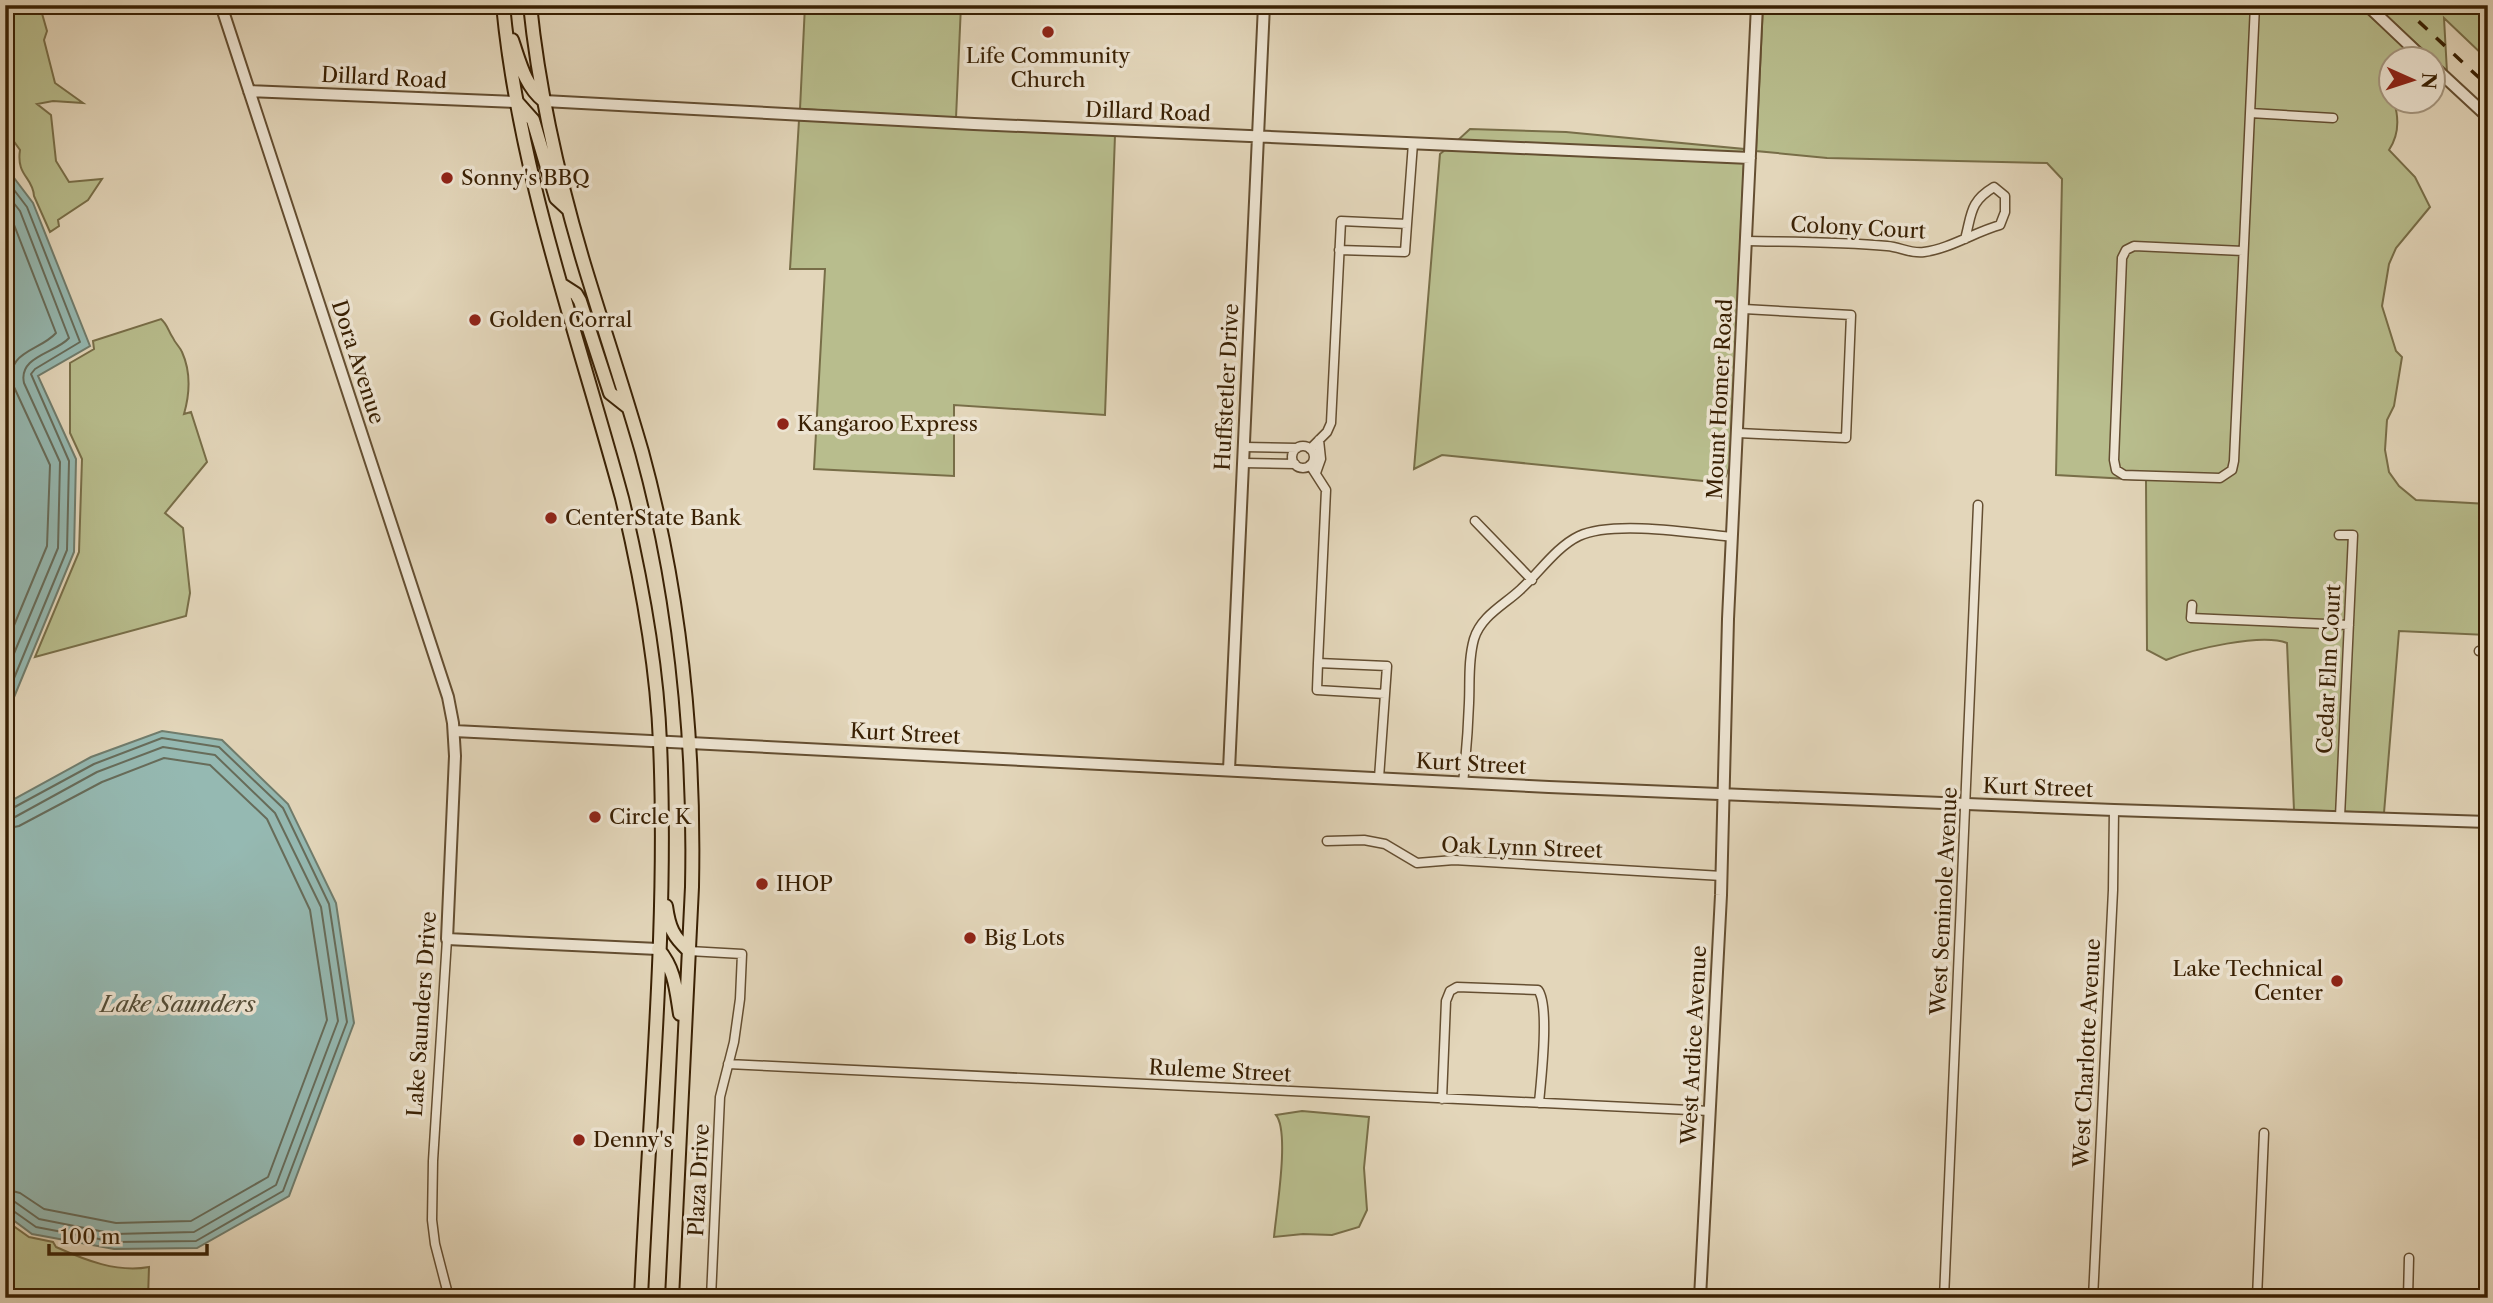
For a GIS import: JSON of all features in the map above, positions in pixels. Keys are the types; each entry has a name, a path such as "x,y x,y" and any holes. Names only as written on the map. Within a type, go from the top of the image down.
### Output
{"main road":[{"path":"530,5 544,101 568,209 653,494 670,575 683,658 691,742 694,820 690,951 671,1298"},
{"path":"503,11 527,81 535,94 544,101"},
{"path":"503,11 532,175 631,537 646,620 660,741 662,878 641,1298"},
{"path":"517,102 533,120 556,198 568,209"},
{"path":"562,285 576,294 580,301 610,393 629,408"},
{"path":"662,878 668,921 675,938 690,951"},
{"path":"659,949 674,974 684,1038"},
{"path":"632,1298 642,1268"},
{"path":"673,1269 677,1298"}],"street":[{"name":"Dora Avenue","path":"221,5 448,697 454,731"},
{"name":"Huffstetler Drive","path":"1229,770 1264,5"},
{"name":"Mount Homer Road","path":"1725,794 1732,537 1757,5"},
{"path":"2243,251 2134,246 2126,250 2122,258 2114,460 2116,470 2124,475 2220,478 2232,470 2234,461 2255,5"},
{"path":"2367,5 2410,46"},
{"path":"2448,80 2488,117"},
{"name":"Dillard Road","path":"249,91 517,102"},
{"name":"Dillard Road","path":"544,101 975,124 1750,158"},
{"path":"2250,113 2333,118"},
{"path":"1339,250 1405,252 1413,143"},
{"name":"Colony Court","path":"1747,241 1890,246 1921,253 1965,239 1979,231 2000,225 2005,212 2004,196 1994,187 1982,194 1969,214 1965,239"},
{"path":"1310,449 1327,432 1331,423 1341,221 1407,224"},
{"path":"1738,433 1846,438 1851,315 1744,309"},
{"path":"1316,473 1321,459 1319,440"},
{"path":"1243,463 1295,464 1301,467 1310,465 1314,458 1310,449 1304,446 1244,447"},
{"path":"1259,447 1259,463"},
{"path":"1295,464 1292,457 1297,448"},
{"path":"1310,465 1326,490 1317,690 1385,694"},
{"name":"West Seminole Avenue","path":"1944,1298 1978,506"},
{"path":"1475,521 1532,580"},
{"path":"1464,783 1470,661 1474,640 1485,619 1532,580 1571,541 1590,532 1645,530 1732,537"},
{"name":"Cedar Elm Court","path":"2339,535 2353,535 2340,817"},
{"path":"2192,605 2191,618 2348,625"},
{"path":"1318,663 1387,666 1379,778"},
{"name":"Kurt Street","path":"454,731 1464,783 1966,805 2488,822"},
{"name":"Lake Saunders Drive","path":"449,1298 435,1244 432,1220 433,1161 447,939 454,731"},
{"name":"West Ardice Avenue","path":"1700,1298 1725,794"},
{"name":"West Charlotte Avenue","path":"2093,1298 2113,890 2114,810"},
{"name":"Oak Lynn Street","path":"1326,841 1364,840 1385,844 1417,863 1454,860 1722,876"},
{"path":"447,939 659,949"},
{"name":"Plaza Drive","path":"690,951 742,954 734,1042 720,1097 711,1298"},
{"path":"1442,1098 1446,1001 1450,991 1457,987 1538,990 1542,995 1545,1013 1539,1103"},
{"name":"Ruleme Street","path":"728,1064 1710,1111"},
{"path":"2257,1298 2264,1133"},
{"path":"2408,1298 2409,1258"}],"green space":[{"path":"5,5 38,5 47,31 44,40 55,83 83,103 53,101 37,104 51,115 56,161 69,182 102,179 88,200 58,220 59,226 50,232 31,184 22,171 20,150 5,129"},
{"path":"805,5 961,5 956,118 800,109"},
{"path":"1763,5 2358,5 2403,46 2378,46 2378,116 2397,116 2395,138 2389,150 2415,177 2430,207 2396,248 2389,264 2382,306 2396,351 2402,357 2394,406 2387,420 2385,450 2389,472 2399,486 2416,500 2488,504 2487,635 2399,631 2384,813 2294,810 2287,643 2275,640 2244,641 2209,647 2166,660 2147,650 2146,480 2056,475 2062,179 2047,163 1827,158 1756,151"},
{"path":"2375,5 2488,5 2488,60 2444,18 2446,46 2419,46"},
{"path":"799,120 1115,135 1105,415 954,405 954,476 814,469 825,269 790,269"},
{"path":"1470,129 1566,132 1744,149 1744,153 1458,140"},
{"path":"1445,150 1744,163 1730,466 1723,483 1442,455 1414,469 1440,154"},
{"path":"161,319 185,360 189,383 184,414 191,412 207,462 165,513 183,528 190,593 186,616 35,657 79,552 82,459 70,433 70,363 94,349 93,341"},
{"path":"1302,1111 1369,1117 1364,1168 1367,1210 1359,1227 1332,1235 1274,1237 1282,1155 1280,1124 1276,1115"},
{"path":"5,1220 29,1237 53,1242 56,1247 90,1261 113,1267 149,1267 148,1298 5,1298"}],"water":[{"path":"5,166 33,203 90,346 38,376 76,459 74,552 5,719"},
{"name":"Lake Saunders","path":"162,731 222,740 288,804 336,903 354,1023 289,1196 197,1248 114,1249 32,1234 5,1214 5,804 91,757"}],"railway":[{"path":"2401,5 2488,86"}],"place":[{"name":"Life Community Church","path":"1048,32"},
{"name":"Sonny's BBQ","path":"447,178"},
{"name":"Golden Corral","path":"475,320"},
{"name":"Kangaroo Express","path":"783,424"},
{"name":"CenterState Bank","path":"551,518"},
{"name":"Circle K","path":"595,817"},
{"name":"IHOP","path":"762,884"},
{"name":"Big Lots","path":"970,938"},
{"name":"Lake Technical Center","path":"2337,981"},
{"name":"Denny's","path":"579,1140"}]}
